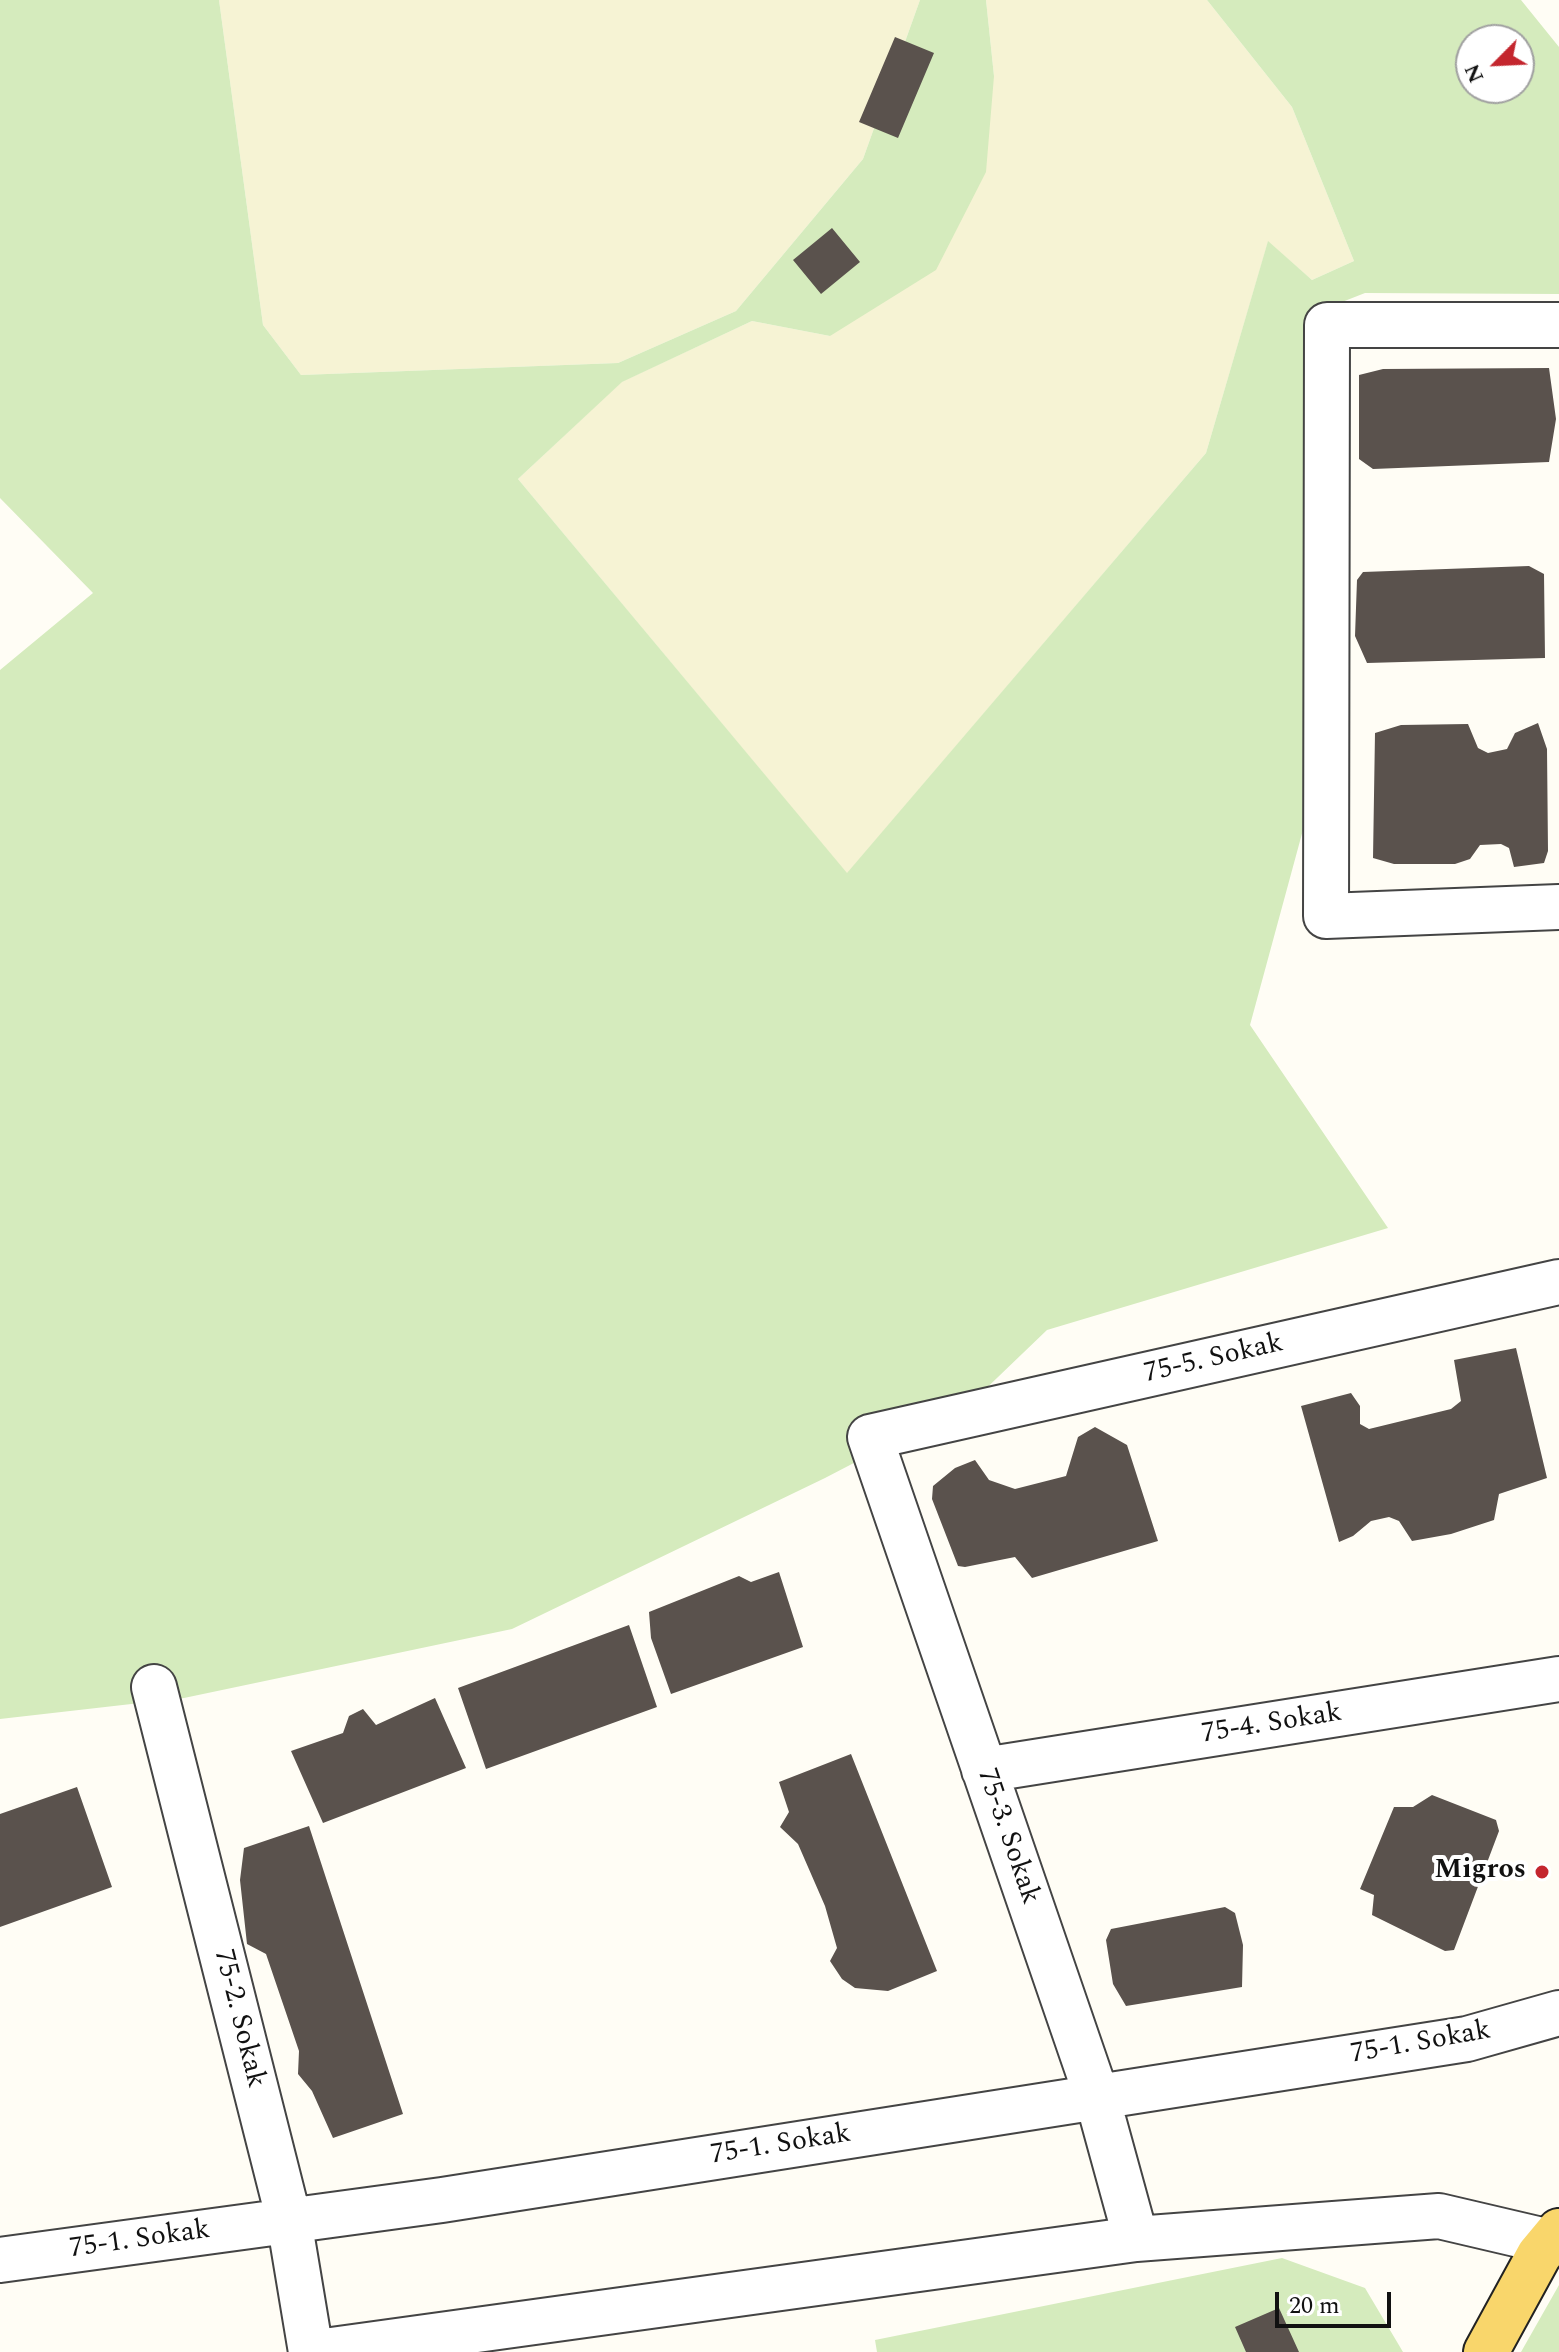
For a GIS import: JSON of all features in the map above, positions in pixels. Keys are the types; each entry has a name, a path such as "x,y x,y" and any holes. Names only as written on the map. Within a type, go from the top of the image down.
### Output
{"main road":[{"path":"1486,2352 1539,2255 1554,2237"}],"street":[{"path":"1559,325 1327,325 1326,916 1559,907"},
{"name":"75-5. Sokak","path":"870,1437 1559,1282"},
{"name":"75-3. Sokak","path":"870,1437 1097,2097 1136,2239"},
{"name":"75-4. Sokak","path":"984,1770 1559,1679"},
{"name":"75-2. Sokak","path":"154,1687 289,2220 314,2352"},
{"name":"75-1. Sokak","path":"0,2260 442,2200 1467,2039 1559,2013"},
{"path":"314,2352 1136,2239 1439,2216 1554,2237"}],"shaded area":[{"path":"219,0 920,0 863,159 736,311 618,363 301,375 263,325"},
{"path":"986,0 1207,0 1292,107 1354,261 1312,280 1268,242 1206,453 847,874 518,479 621,382 752,321 830,336 994,76"}],"green space":[{"path":"0,0 219,0 263,325 301,375 618,363 736,311 863,159 920,0 986,0 994,76 986,172 936,270 830,336 752,321 622,382 518,479 847,873 1206,453 1268,241 1312,280 1354,261 1292,107 1207,0 1521,0 1559,47 1559,294 1365,293 1314,313 1316,782 1250,1025 1388,1228 1047,1330 973,1401 825,1478 512,1629 184,1698 0,1719 0,670 93,593 0,498"},
{"path":"1282,2258 1365,2288 1403,2352 877,2352 875,2340"},
{"path":"1559,2285 1559,2352 1521,2352"}],"building":[{"path":"895,37 934,53 898,138 859,122"},
{"path":"832,228 860,262 821,294 793,260"},
{"path":"1549,368 1556,419 1549,462 1373,469 1359,459 1359,375 1383,369"},
{"path":"1529,566 1544,574 1545,658 1367,663 1355,636 1357,580 1363,572"},
{"path":"1538,723 1547,749 1548,851 1544,863 1514,867 1509,848 1501,844 1480,845 1470,859 1455,864 1394,864 1373,858 1375,733 1401,725 1468,724 1478,748 1488,753 1507,749 1515,733"},
{"path":"1516,1348 1547,1478 1499,1494 1494,1520 1451,1534 1412,1541 1399,1521 1389,1517 1371,1521 1353,1536 1339,1542 1301,1406 1351,1393 1360,1406 1360,1424 1369,1429 1451,1409 1461,1401 1454,1360"},
{"path":"1095,1427 1127,1445 1158,1541 1032,1578 1015,1557 958,1566 932,1499 933,1486 955,1468 975,1460 989,1480 1015,1489 1066,1476 1078,1437"},
{"path":"779,1572 803,1647 671,1694 651,1638 649,1612 739,1576 751,1582"},
{"path":"629,1625 657,1707 486,1769 458,1688"},
{"path":"435,1698 466,1768 323,1823 291,1751 343,1733 349,1716 363,1709 376,1725"},
{"path":"851,1754 937,1971 888,1991 855,1988 842,1979 830,1961 837,1948 825,1906 798,1844 780,1827 789,1812 779,1782"},
{"path":"77,1787 112,1887 0,1927 0,1814"},
{"path":"1432,1795 1496,1820 1499,1831 1454,1950 1445,1951 1372,1915 1374,1895 1360,1889 1394,1807 1413,1807"},
{"path":"309,1826 403,2114 333,2138 312,2091 298,2074 299,2051 266,1954 247,1944 240,1880 244,1848"},
{"path":"1225,1907 1235,1913 1243,1945 1242,1987 1126,2006 1113,1984 1106,1940 1111,1929"},
{"path":"1279,2308 1299,2352 1246,2352 1235,2327"}],"place":[{"name":"Migros","path":"1542,1872"}]}
